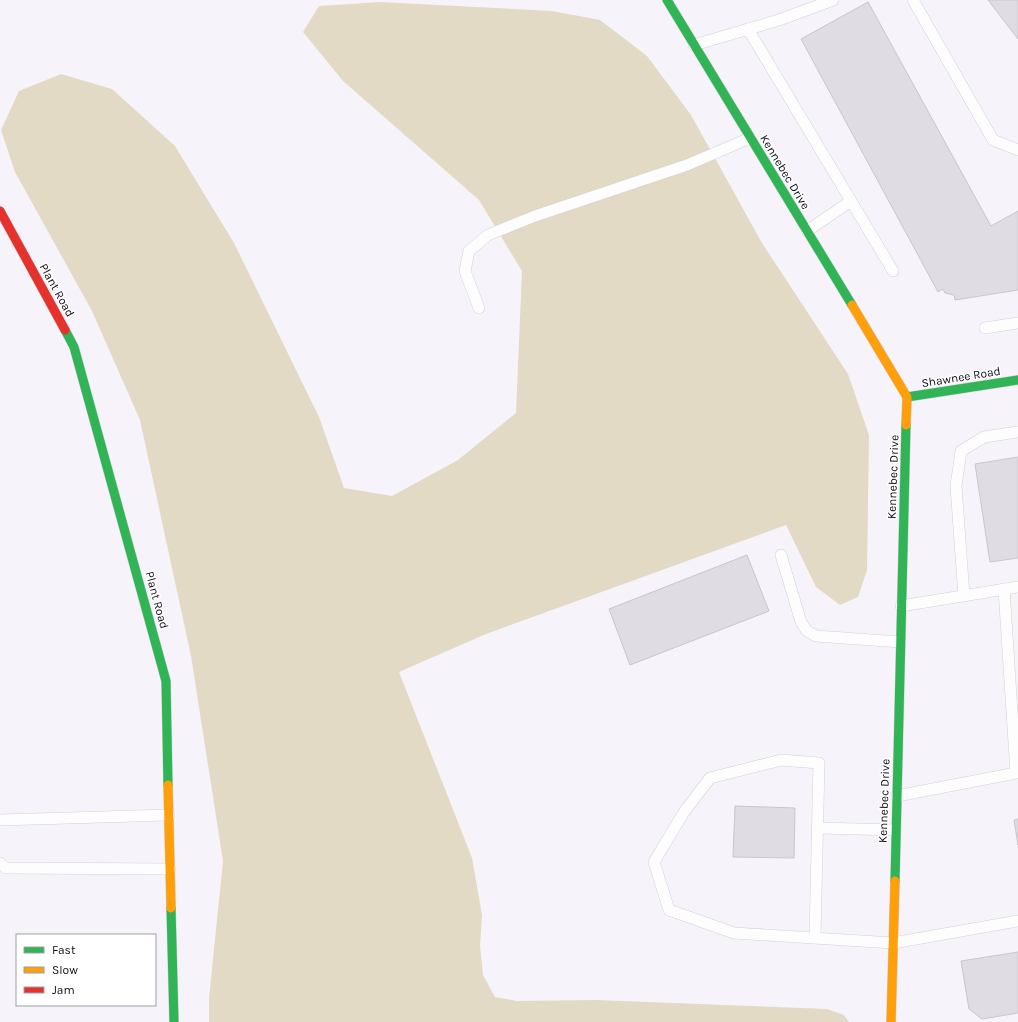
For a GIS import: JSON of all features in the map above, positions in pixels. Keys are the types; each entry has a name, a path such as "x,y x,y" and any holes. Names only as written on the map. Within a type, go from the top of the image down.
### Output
{"street":[{"name":"Kennebec Drive","path":"667,0 907,397 890,1022"},
{"name":"Plant Road","path":"0,211 74,347 166,681 174,1022"},
{"name":"Shawnee Road","path":"907,397 1018,380"}],"lane":[{"path":"694,45 779,20 833,0"},
{"path":"913,0 993,140 1018,150"},
{"path":"748,29 893,271"},
{"path":"479,308 465,271 469,251 488,235 535,216 687,165 750,138"},
{"path":"806,231 851,201"},
{"path":"985,328 1018,323"},
{"path":"964,596 956,486 961,451 984,437 1018,432"},
{"path":"780,555 801,622 807,631 816,636 900,642"},
{"path":"901,606 1018,586"},
{"path":"897,796 1016,773 1004,589"},
{"path":"815,938 819,763 781,760 710,778 684,812 654,862 669,910 734,933 893,943 1018,921"},
{"path":"0,820 169,815"},
{"path":"818,828 896,830"},
{"path":"0,863 6,868 170,869"}],"shaded area":[{"path":"380,2 552,11 600,20 647,56 691,115 762,243 848,374 869,435 867,570 858,597 840,605 816,587 786,525 486,634 399,672 472,858 482,915 480,946 483,975 495,997 517,1001 596,1000 827,1009 844,1015 849,1022 209,1022 209,998 223,861 191,656 140,420 92,311 15,172 1,130 19,91 61,74 112,89 175,146 234,243 319,417 344,488 392,496 458,460 516,413 522,271 479,200 343,81 303,32 319,6"}],"building":[{"path":"988,0 1018,0 1018,39"},
{"path":"868,2 991,226 1018,211 1018,290 955,300 954,295 945,293 943,289 938,292 801,39"},
{"path":"1018,457 1018,558 990,562 975,464"},
{"path":"747,555 769,611 630,665 609,609"},
{"path":"735,806 795,808 794,858 733,857"},
{"path":"1018,819 1018,845 1014,820"},
{"path":"1018,952 1018,1013 982,1019 969,1009 961,961"}],"traffic: fast":[{"path":"667,0 852,305"},
{"path":"65,330 74,347 166,681 168,785"},
{"path":"907,397 1018,380"},
{"path":"895,881 906,425"},
{"path":"171,908 174,1022"}],"traffic: slow":[{"path":"852,305 907,397 906,425"},
{"path":"168,785 171,908"},
{"path":"891,1022 895,881"}],"traffic: jam":[{"path":"0,211 65,330"}]}
